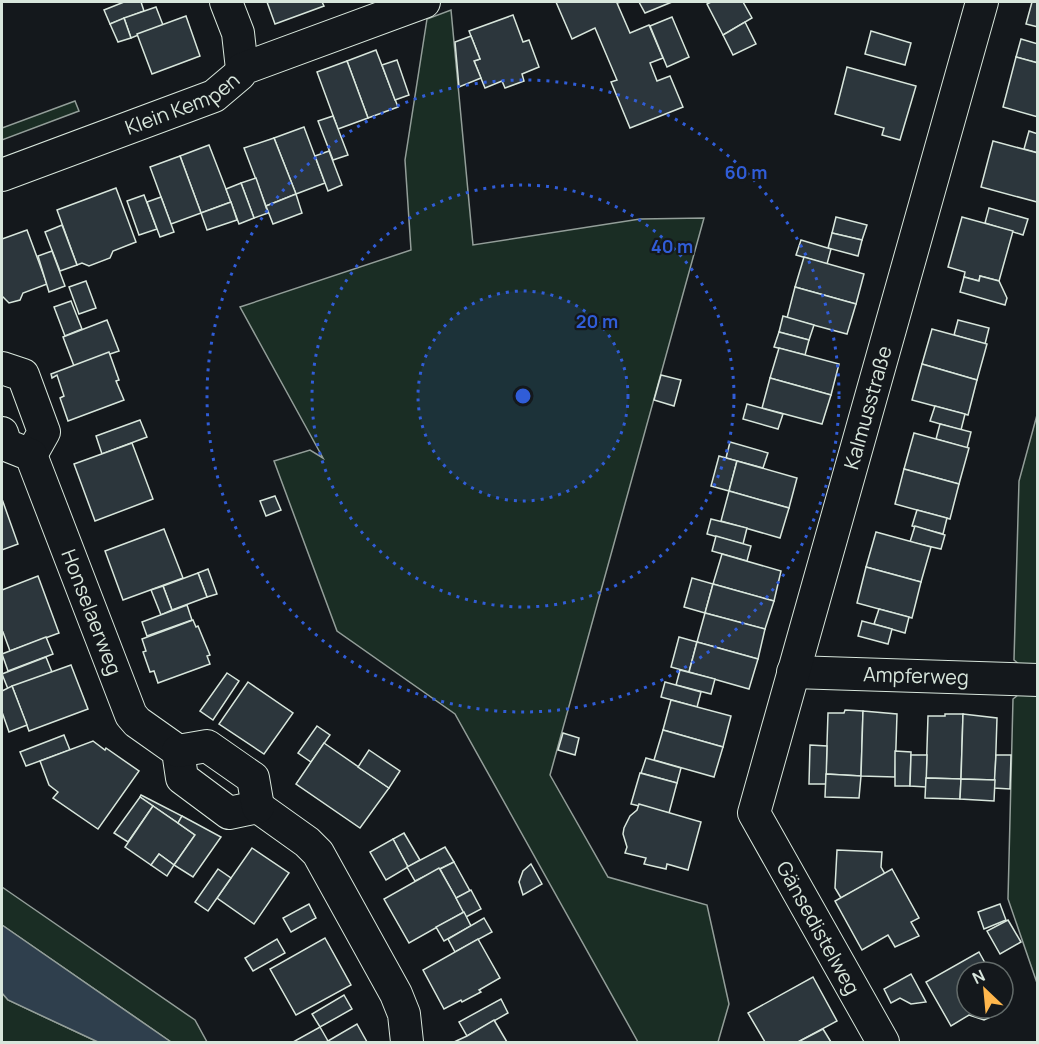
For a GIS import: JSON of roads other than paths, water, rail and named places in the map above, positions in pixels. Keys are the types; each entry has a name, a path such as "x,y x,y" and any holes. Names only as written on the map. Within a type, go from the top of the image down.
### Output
{"street":[{"path":"226,2 238,33 242,69"},
{"name":"Klein Kempen","path":"2,175 214,96 240,74 242,69 424,2"},
{"name":"Kalmusstraße","path":"754,813 982,2"},
{"path":"2,368 23,375 44,432 31,455 6,445 2,433"},
{"name":"Honselaerweg","path":"31,455 129,711 137,722 178,751"},
{"name":"Ampferweg","path":"793,672 1038,680"},
{"path":"258,807 229,813 182,778 178,751 207,746 253,778 258,807 307,842 321,858 396,994 404,1014 407,1042"},
{"name":"Gänsedistelweg","path":"754,813 883,1042"}],"water":[{"path":"2,925 171,1042 98,1042 8,1000 2,993"}]}
